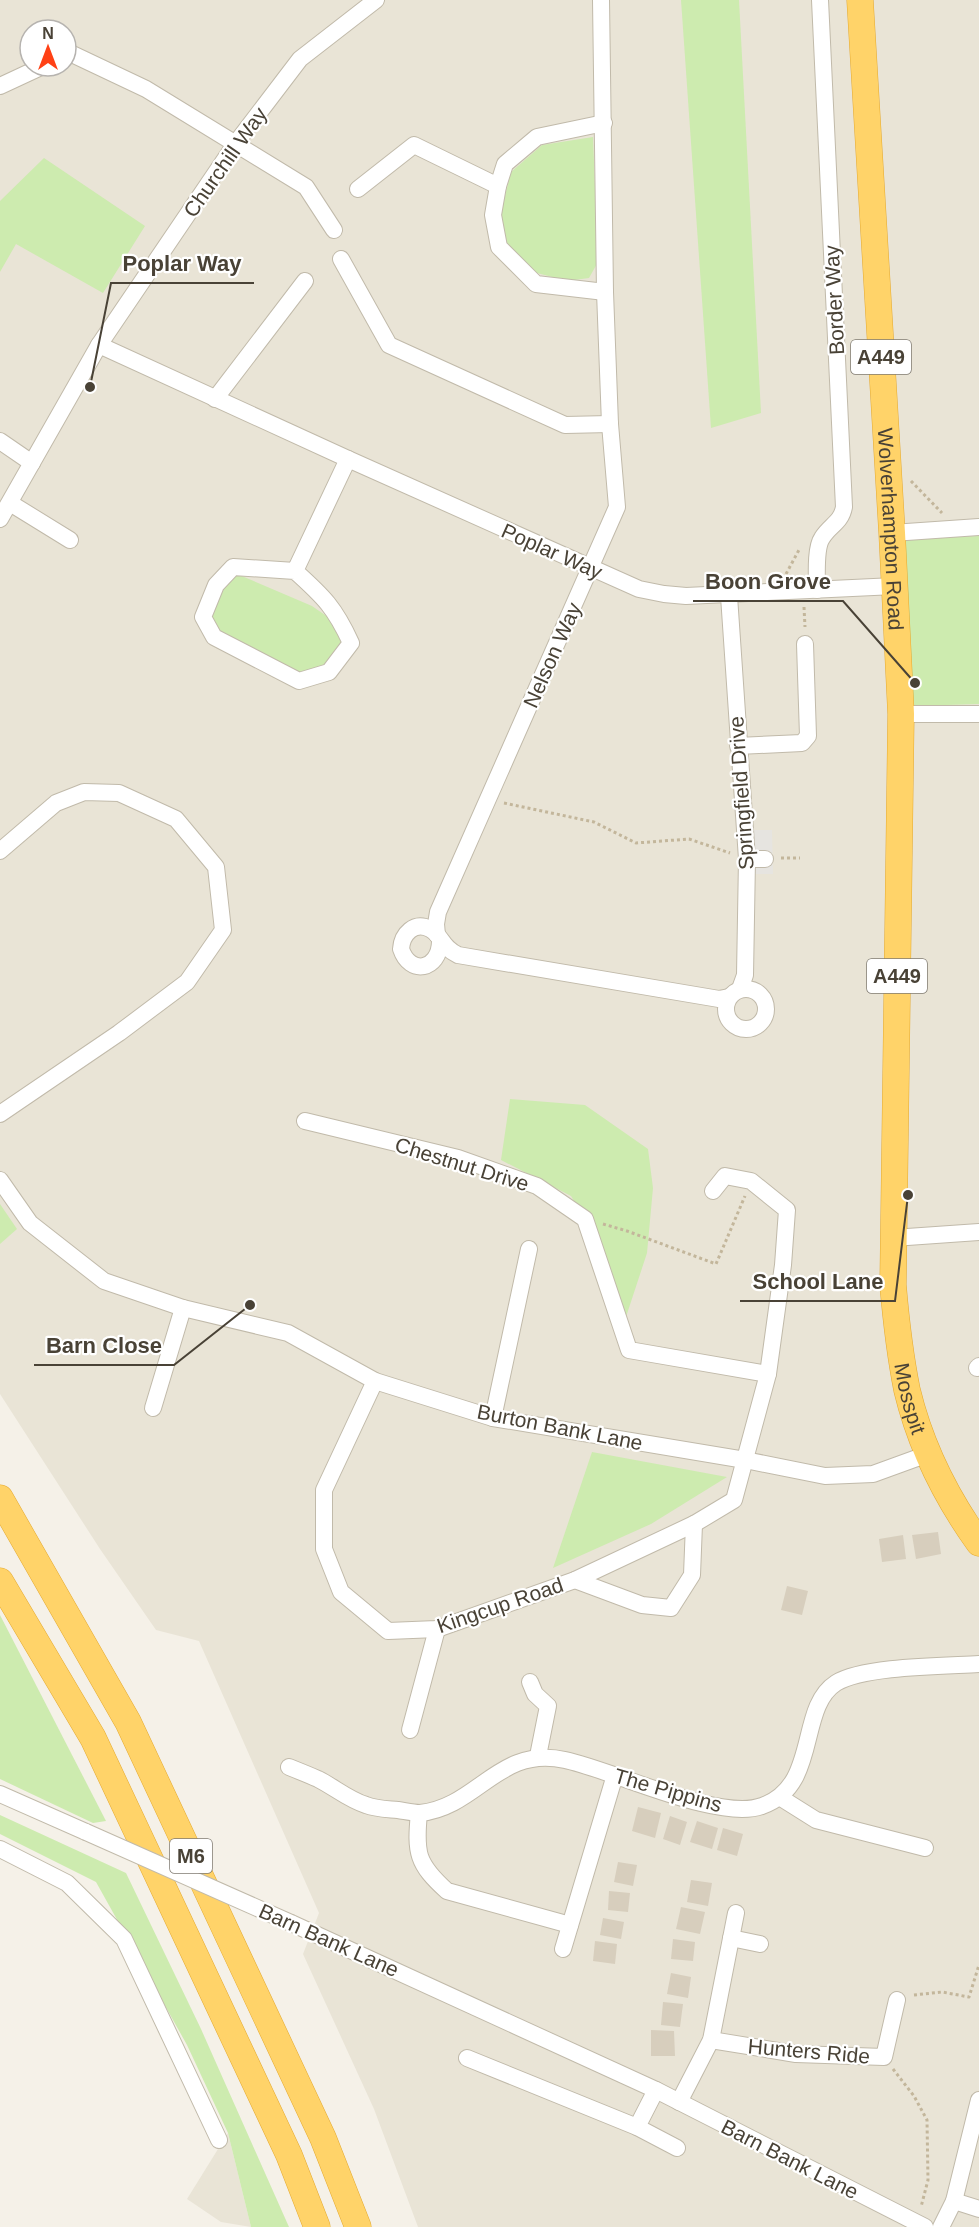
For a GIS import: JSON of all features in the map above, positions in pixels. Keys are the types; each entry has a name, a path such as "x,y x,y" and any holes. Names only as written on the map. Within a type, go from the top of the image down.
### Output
{"highway":[{"name":"Wolverhampton Road","path":"860,0 901,714 893,1238"},
{"name":"Mosspit","path":"893,1238 893,1285 897,1328 908,1390 928,1454 955,1507 979,1543"},
{"name":"M6","path":"0,1498 128,1722 323,2138 358,2227"},
{"name":"M6","path":"0,1581 93,1738 289,2156 317,2227"}],"street":[{"name":"Churchill Way","path":"0,519 99,345 237,142 300,59 376,0"},
{"name":"Nelson Way","path":"439,939 436,924 438,912 617,507 610,424 605,292 601,0"},
{"name":"Border Way","path":"810,591 819,544 822,537 842,516 844,507 820,0"},
{"path":"78,57 146,88 237,142 306,187 334,230"},
{"path":"0,86 18,78"},
{"path":"604,123 537,137 505,164 493,215 499,247 536,284 605,292"},
{"path":"358,189 414,145 498,186"},
{"path":"341,259 389,345 565,425 610,424"},
{"path":"215,399 305,281"},
{"name":"Poplar Way","path":"99,345 639,589 664,594 729,596 895,586"},
{"path":"0,441 32,463"},
{"path":"295,571 348,459"},
{"path":"10,503 70,540"},
{"path":"892,532 979,527"},
{"path":"233,567 295,571 323,596 338,615 351,643 329,672 299,681 214,637 203,617 216,585 233,567"},
{"name":"Springfield Drive","path":"439,939 448,951 458,956 719,999 734,993 746,975 747,859 729,596"},
{"path":"738,747 802,743 808,736 805,644"},
{"path":"901,714 979,714"},
{"path":"0,851 56,803 84,792 119,793 176,819 216,867 223,930 187,982 119,1033 0,1114"},
{"path":"747,859 765,859"},
{"name":"Chestnut Drive","path":"305,1121 458,1158 537,1185 585,1219"},
{"path":"713,1191 725,1176 751,1181"},
{"name":"Burton Bank Lane","path":"0,1180 30,1223 104,1281 183,1308 288,1333 375,1381 494,1418 745,1460 825,1476 849,1477 873,1474 928,1454"},
{"name":"Kingcup Road","path":"375,1381 324,1490 324,1549 341,1592 388,1631 436,1629 575,1580 694,1524 734,1500 768,1374 788,1210 751,1181"},
{"path":"585,1219 629,1350 768,1374"},
{"path":"893,1238 979,1232"},
{"path":"494,1418 529,1249"},
{"path":"153,1408 183,1308"},
{"name":"Kingcup Road","path":"575,1580 642,1605 671,1608 692,1575 694,1524"},
{"path":"410,1730 436,1629"},
{"path":"925,1848 816,1820 781,1798 794,1780 804,1756 819,1703 834,1684 854,1675 881,1671 979,1664"},
{"path":"531,1682 535,1694 548,1706 538,1756"},
{"name":"The Pippins","path":"289,1767 318,1779 367,1806 419,1813 439,1809 477,1788 500,1771 538,1756 565,1760 707,1804 739,1809 760,1807 781,1798"},
{"path":"563,1948 615,1775"},
{"name":"Barn Bank Lane","path":"0,1794 291,1923 656,2090 921,2225"},
{"path":"419,1813 416,1840 420,1861 447,1891 570,1925"},
{"path":"0,1849 67,1882 124,1939 219,2140"},
{"path":"679,2102 711,2040 736,1913"},
{"path":"731,1938 760,1944"},
{"name":"Hunters Ride","path":"711,2040 796,2054 884,2057 897,2000"},
{"path":"467,2058 637,2127 677,2148"},
{"path":"637,2127 656,2090"},
{"path":"941,2227 954,2201 979,2100"},
{"path":"954,2201 979,2209"}],"path":[{"path":"910,479 955,528"},
{"path":"805,644 810,591"},
{"path":"487,798 594,822 636,843 689,839 747,859"},
{"path":"585,1219 627,1231 716,1264 751,1181"},
{"path":"897,2000 920,1994 942,1992 969,1997 979,1965"},
{"path":"884,2057 914,2096 927,2120 928,2180 921,2225"}],"shaded area":[{"path":"0,0 979,0 979,2227 418,2227 374,2109 303,1954 319,1913 199,1641 156,1630 100,1549 0,1394"},
{"path":"752,830 772,830 773,874 753,874"},
{"path":"228,2133 251,2227 221,2222 187,2199"}],"green space":[{"path":"681,0 739,0 761,413 711,428"},
{"path":"593,137 598,262 589,278 567,281 537,273 506,244 500,215 511,172 542,145"},
{"path":"44,158 145,226 103,293 16,244 0,272 0,201"},
{"path":"979,536 979,704 912,706 900,538"},
{"path":"237,574 312,606 338,624 345,641 327,663 303,675 214,637 210,614 220,591"},
{"path":"510,1099 585,1105 648,1149 653,1188 647,1253 625,1320 585,1219 571,1196 501,1160"},
{"path":"0,1204 17,1229 0,1244"},
{"path":"592,1452 727,1477 651,1524 553,1568"},
{"path":"0,1615 106,1821 93,1823 0,1779"},
{"path":"0,1815 126,1873 201,2029 289,2227 251,2227 228,2133 187,2045 96,1882 0,1834"}],"building":[{"path":"938,1532 941,1554 916,1559 912,1535"},
{"path":"903,1535 906,1559 882,1562 879,1539"},
{"path":"787,1586 808,1591 802,1615 781,1610"},
{"path":"638,1807 661,1813 655,1838 632,1831"},
{"path":"670,1816 687,1822 680,1845 663,1839"},
{"path":"697,1821 718,1828 712,1849 690,1842"},
{"path":"723,1828 743,1834 737,1856 717,1850"},
{"path":"618,1862 637,1865 633,1886 614,1882"},
{"path":"691,1880 712,1883 708,1906 687,1902"},
{"path":"609,1891 630,1893 628,1912 608,1910"},
{"path":"681,1907 705,1912 700,1934 676,1929"},
{"path":"603,1918 624,1922 621,1939 600,1935"},
{"path":"673,1939 695,1942 693,1961 671,1959"},
{"path":"595,1941 617,1944 615,1964 593,1961"},
{"path":"671,1973 691,1977 688,1998 667,1994"},
{"path":"663,2002 683,2004 680,2027 661,2025"},
{"path":"651,2030 674,2031 675,2056 651,2056"}],"place":[{"name":"Poplar Way","path":"90,387"},
{"name":"Boon Grove","path":"915,683"},
{"name":"School Lane","path":"908,1195"},
{"name":"Barn Close","path":"250,1305"}]}
